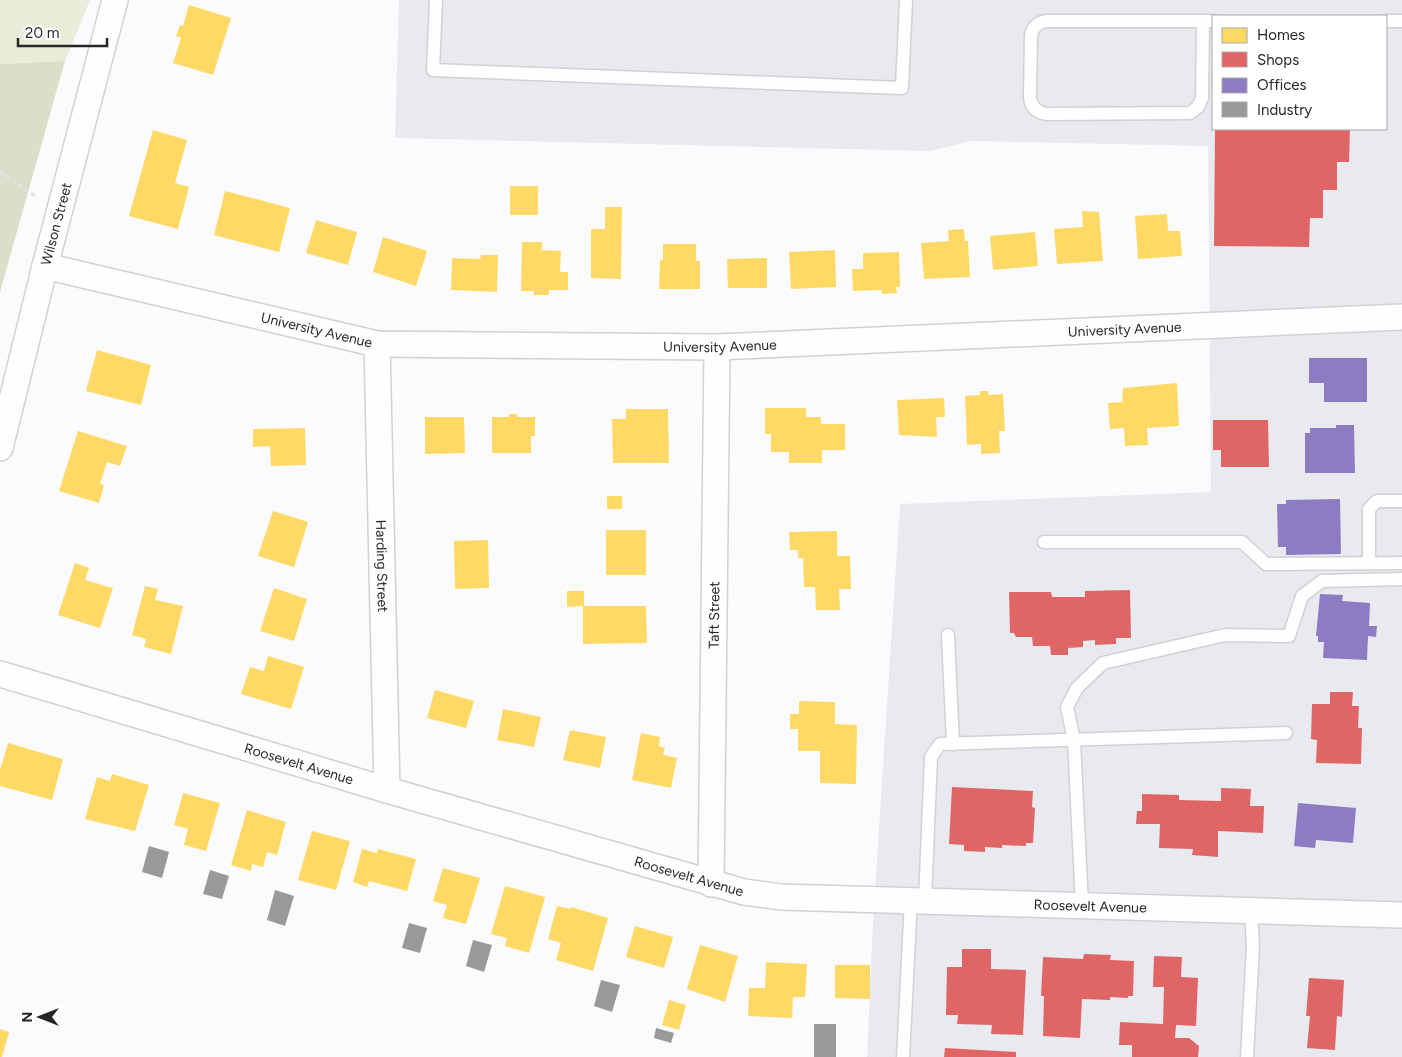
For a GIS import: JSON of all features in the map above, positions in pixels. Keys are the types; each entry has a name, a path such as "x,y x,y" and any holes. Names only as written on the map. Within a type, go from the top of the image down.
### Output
{"street":[{"name":"Wilson Street","path":"0,448 45,266 115,0"},
{"name":"University Avenue","path":"45,266 377,344 717,347 1402,317"},
{"name":"Harding Street","path":"377,344 387,790"},
{"name":"Taft Street","path":"710,884 717,347"},
{"name":"Roosevelt Avenue","path":"0,674 387,790 710,884 744,892 782,897 1402,915"}],"lane":[{"path":"436,0 433,70 902,88 906,0"},
{"path":"1208,21 1202,98 1198,107 1190,112 1046,114 1038,111 1032,105 1030,98 1031,36 1033,29 1040,23 1208,21"},
{"path":"1387,21 1402,21"},
{"path":"1369,563 1369,509 1377,501 1402,501"},
{"path":"1044,542 1242,542 1266,564 1402,563"},
{"path":"1082,905 1074,740 1067,708 1076,688 1103,662 1225,635 1289,636 1302,596 1322,581 1402,579"},
{"path":"948,635 953,744"},
{"path":"903,1057 931,757 940,744 1286,733"},
{"path":"1247,1057 1253,946 1251,910"}],"path":[{"path":"0,172 35,196 62,203"}],"shaded area":[{"path":"399,0 1402,0 1402,1057 867,1057 873,921 900,504 1211,492 1208,146 971,141 931,151 395,138"}],"green space":[{"path":"0,0 90,0 65,61 0,64"},
{"path":"65,61 0,292 0,64"}],"building: Homes":[{"path":"189,5 231,18 213,75 173,63 181,38 176,36 180,25 183,26"},
{"path":"153,130 187,140 175,183 189,187 178,229 129,216"},
{"path":"510,186 538,186 538,215 510,215"},
{"path":"225,191 290,208 279,252 214,235"},
{"path":"605,207 622,207 621,279 591,278 591,229 605,229"},
{"path":"1082,211 1099,212 1103,261 1057,264 1054,229 1083,227"},
{"path":"1167,214 1168,231 1180,231 1182,256 1138,259 1135,216"},
{"path":"316,220 357,232 348,265 306,253"},
{"path":"964,229 965,241 968,241 970,277 924,279 921,243 949,241 948,230"},
{"path":"1035,232 1038,266 993,270 990,236"},
{"path":"383,237 427,251 416,286 373,272"},
{"path":"522,242 542,242 542,250 561,251 560,272 568,272 568,290 549,290 549,295 534,295 534,291 521,291"},
{"path":"663,244 696,244 696,261 700,261 700,289 659,289 660,260 663,260"},
{"path":"835,250 836,287 791,289 789,252"},
{"path":"899,252 900,287 896,287 897,293 882,294 882,290 853,291 852,269 863,269 863,253"},
{"path":"481,255 498,255 497,292 451,290 452,258 480,259"},
{"path":"767,258 767,288 728,288 727,259"},
{"path":"97,350 151,365 141,405 86,391"},
{"path":"1177,383 1179,426 1147,428 1148,445 1125,446 1124,428 1110,429 1108,403 1122,402 1123,388"},
{"path":"980,391 988,391 989,395 1003,394 1005,431 999,431 1000,453 981,454 981,444 967,445 965,396 980,395"},
{"path":"944,398 945,417 936,417 937,437 899,435 897,400"},
{"path":"765,408 806,408 806,417 821,417 821,424 845,424 845,450 822,450 822,463 789,463 789,452 771,452 771,434 765,434"},
{"path":"626,409 668,409 669,463 613,463 612,419 626,419"},
{"path":"509,414 517,414 517,417 535,417 535,436 531,436 531,453 492,453 492,417 509,417"},
{"path":"425,417 464,417 465,453 425,454"},
{"path":"305,428 306,465 271,466 270,446 253,447 253,429"},
{"path":"78,431 127,446 120,466 107,462 100,484 104,485 99,503 59,491"},
{"path":"607,496 622,496 622,509 607,509"},
{"path":"273,511 308,522 294,567 258,556"},
{"path":"606,530 646,530 646,575 606,575"},
{"path":"837,531 837,556 850,556 851,589 839,589 840,610 816,610 815,587 804,587 803,558 798,558 798,550 790,550 789,532"},
{"path":"488,540 489,588 455,589 454,541"},
{"path":"75,563 89,568 85,580 113,588 100,628 58,615"},
{"path":"145,586 158,589 155,600 183,606 171,654 144,647 146,639 132,635"},
{"path":"274,588 307,599 294,641 260,631"},
{"path":"567,591 584,591 584,606 567,607"},
{"path":"583,606 646,606 647,643 583,644"},
{"path":"268,656 304,667 291,709 241,694 250,667 264,671"},
{"path":"435,690 474,701 466,728 427,718"},
{"path":"799,701 835,702 835,724 857,725 856,784 820,783 820,751 798,751 798,729 790,729 790,714 799,714"},
{"path":"503,709 541,717 534,747 497,740"},
{"path":"570,730 606,737 600,768 563,760"},
{"path":"641,733 660,737 659,746 665,748 663,755 677,758 671,788 632,780"},
{"path":"8,743 63,759 52,800 0,786 0,770"},
{"path":"112,774 149,785 135,831 85,819 97,777 110,781"},
{"path":"183,793 220,803 206,851 184,845 188,829 174,825"},
{"path":"247,810 286,822 277,855 267,852 263,867 252,864 251,871 231,865"},
{"path":"312,831 350,841 336,890 298,880"},
{"path":"362,849 377,853 378,849 416,859 407,891 369,881 367,887 353,882"},
{"path":"443,868 480,878 466,924 443,918 447,905 433,901"},
{"path":"505,886 545,897 529,953 505,946 507,938 491,934"},
{"path":"557,906 571,909 571,907 608,918 593,971 556,960 561,943 548,939"},
{"path":"635,926 673,937 664,968 626,957"},
{"path":"700,945 738,956 725,1002 687,989"},
{"path":"766,962 807,964 805,997 793,997 792,1018 748,1016 749,988 765,988"},
{"path":"835,965 870,965 870,999 835,998"},
{"path":"669,1000 686,1005 679,1030 662,1025"},
{"path":"0,1029 9,1032 2,1057 0,1057"}],"building: Shops":[{"path":"1215,130 1350,130 1349,162 1337,162 1337,190 1323,190 1323,218 1310,218 1309,247 1214,246"},
{"path":"1213,420 1268,420 1269,467 1221,467 1221,450 1213,450"},
{"path":"1130,590 1131,638 1116,638 1116,644 1095,645 1095,640 1083,641 1083,647 1068,648 1068,655 1051,655 1050,646 1033,646 1032,637 1016,637 1014,633 1010,633 1009,592 1051,592 1052,597 1085,597 1085,591"},
{"path":"1330,692 1353,692 1352,706 1359,706 1358,728 1362,728 1361,764 1316,763 1317,740 1311,739 1312,704 1330,704"},
{"path":"952,787 1033,791 1032,807 1035,808 1033,843 1026,843 1026,846 1002,845 1002,848 985,847 985,852 964,851 964,845 949,844"},
{"path":"1221,788 1251,789 1250,806 1264,806 1263,833 1218,831 1218,857 1192,855 1193,849 1159,848 1160,824 1136,824 1137,811 1142,811 1142,794 1179,795 1179,800 1221,801"},
{"path":"962,949 991,949 991,969 1026,970 1023,1035 991,1034 992,1025 957,1024 958,1015 946,1015 947,967 962,967"},
{"path":"1084,954 1111,955 1110,960 1134,961 1133,996 1128,996 1128,998 1110,997 1110,1000 1082,999 1080,1038 1043,1036 1044,996 1041,996 1043,957 1083,959"},
{"path":"1154,956 1182,957 1181,977 1198,978 1196,1026 1176,1025 1175,1038 1189,1038 1199,1046 1198,1057 1132,1057 1132,1045 1119,1045 1120,1022 1163,1024 1164,987 1153,987"},
{"path":"1309,978 1344,980 1342,1017 1337,1016 1335,1050 1307,1048 1310,1016 1306,1016"},
{"path":"945,1048 1016,1052 1016,1057 944,1057"}],"building: Offices":[{"path":"1309,358 1367,358 1367,402 1324,402 1324,383 1309,383"},
{"path":"1336,425 1354,425 1355,473 1305,473 1305,433 1310,433 1310,428 1336,428"},
{"path":"1340,499 1341,554 1286,555 1286,547 1278,547 1277,504 1286,504 1286,500"},
{"path":"1320,594 1343,595 1342,601 1370,603 1369,626 1377,626 1376,637 1368,636 1367,660 1323,658 1324,642 1318,642 1318,636 1316,636"},
{"path":"1298,803 1356,808 1353,843 1316,840 1315,848 1294,846"}],"building: Industry":[{"path":"149,846 169,852 162,878 142,872"},
{"path":"210,870 229,876 222,899 203,894"},
{"path":"275,890 294,896 285,926 267,920"},
{"path":"409,923 427,928 420,953 402,948"},
{"path":"473,940 492,945 484,972 466,966"},
{"path":"601,980 620,985 612,1012 594,1006"},
{"path":"814,1024 836,1024 836,1057 814,1057"},
{"path":"656,1028 674,1033 671,1043 654,1038"}]}
